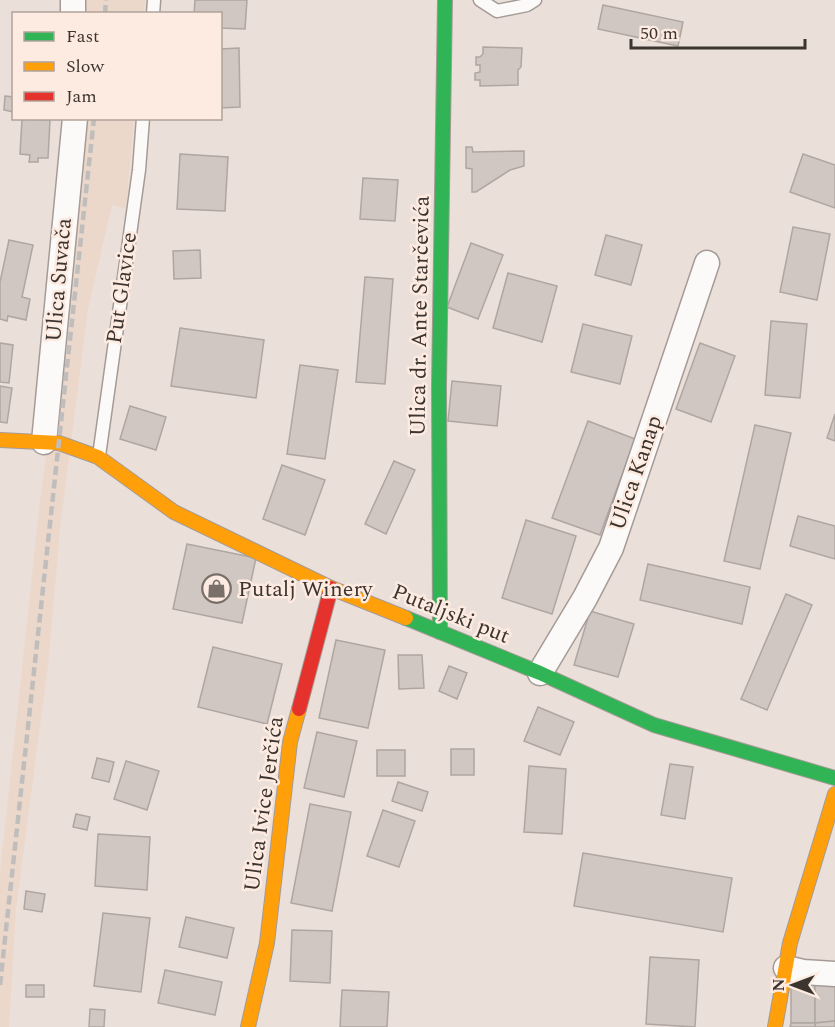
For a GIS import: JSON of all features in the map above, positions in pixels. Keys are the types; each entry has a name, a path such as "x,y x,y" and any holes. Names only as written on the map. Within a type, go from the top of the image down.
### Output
{"street":[{"name":"Ulica dr. Ante Starčevića","path":"440,632 439,384 445,0"},
{"name":"Ulica Suvača","path":"44,442 75,120"},
{"name":"Ulica Kanap","path":"540,673 585,598 611,548 707,263"},
{"name":"Putaljski put","path":"0,440 59,443 99,457 174,513 331,588 540,673 654,725 835,778"},
{"name":"Ulica Ivice Jerčića","path":"248,1027 267,943 290,742 331,588"},
{"path":"774,1027 804,892 835,794"},
{"path":"786,969 835,974"}],"lane":[{"path":"480,0 497,11 527,5 535,0"},
{"name":"Put Glavice","path":"99,457 137,181 143,120"}],"shaded area":[{"path":"82,0 145,0 144,12 82,12"},
{"path":"81,120 134,120 126,209 112,205 88,309 60,528 49,657 16,909 9,1027 0,1027 0,873 40,501 54,398"}],"building":[{"path":"195,0 247,0 245,29 222,28 222,12 194,12"},
{"path":"603,5 683,22 678,46 598,29"},
{"path":"483,47 522,48 518,85 480,86 480,80 475,80 475,73 480,72 480,65 476,65 476,57 483,54"},
{"path":"239,48 240,107 222,108 222,49"},
{"path":"5,96 12,97 12,112 4,110"},
{"path":"22,120 50,120 48,158 38,158 38,162 29,162 30,155 20,154"},
{"path":"466,147 472,147 473,152 524,151 524,166 510,170 476,192 472,192 472,169 466,168"},
{"path":"180,154 228,157 225,211 177,209"},
{"path":"803,154 835,165 835,208 790,192"},
{"path":"363,178 398,180 395,221 360,219"},
{"path":"793,227 830,234 817,300 780,292"},
{"path":"606,235 642,245 631,285 595,275"},
{"path":"9,240 33,245 22,297 30,299 26,320 8,316 7,321 0,319 0,282"},
{"path":"471,243 503,255 478,319 447,307"},
{"path":"200,250 201,278 174,279 173,251"},
{"path":"508,273 557,286 542,342 493,328"},
{"path":"365,277 393,279 385,384 356,382"},
{"path":"771,321 807,324 800,398 765,395"},
{"path":"583,324 632,336 620,384 571,372"},
{"path":"180,328 264,340 256,398 171,386"},
{"path":"0,343 13,345 9,383 0,382"},
{"path":"700,343 735,356 711,422 676,409"},
{"path":"300,365 338,370 325,459 287,454"},
{"path":"452,381 501,386 497,426 448,421"},
{"path":"0,386 12,388 7,423 0,422"},
{"path":"130,406 166,417 156,450 120,439"},
{"path":"835,414 835,441 827,438"},
{"path":"588,421 635,439 600,535 552,518"},
{"path":"755,425 791,433 760,569 724,561"},
{"path":"394,461 415,470 386,534 365,524"},
{"path":"282,465 325,480 305,535 263,519"},
{"path":"798,516 835,526 835,559 790,546"},
{"path":"526,520 576,536 552,614 502,598"},
{"path":"187,544 256,558 242,623 173,609"},
{"path":"648,564 750,587 742,624 640,600"},
{"path":"786,594 812,605 767,710 741,699"},
{"path":"590,611 634,624 618,677 574,665"},
{"path":"336,640 385,650 368,728 319,718"},
{"path":"213,647 282,664 267,724 198,707"},
{"path":"398,655 422,655 424,688 399,689"},
{"path":"449,666 467,673 457,699 439,691"},
{"path":"538,707 574,722 560,755 524,741"},
{"path":"317,732 357,741 344,797 304,788"},
{"path":"451,749 474,749 474,775 451,775"},
{"path":"377,750 405,750 405,776 377,776"},
{"path":"97,758 114,762 109,782 92,778"},
{"path":"126,761 159,771 147,810 114,799"},
{"path":"670,764 693,767 685,819 661,815"},
{"path":"529,766 566,769 562,834 524,832"},
{"path":"398,782 428,792 422,811 392,801"},
{"path":"310,804 351,812 332,911 291,903"},
{"path":"383,810 415,821 399,867 367,856"},
{"path":"76,814 90,817 87,830 73,827"},
{"path":"98,834 150,837 147,890 95,886"},
{"path":"583,853 732,878 723,932 574,906"},
{"path":"26,891 45,894 42,912 24,909"},
{"path":"103,913 150,918 141,992 94,986"},
{"path":"186,917 234,928 227,958 179,947"},
{"path":"292,930 332,931 330,983 290,981"},
{"path":"650,957 699,960 695,1027 646,1024"},
{"path":"165,970 222,982 215,1015 158,1003"},
{"path":"791,984 815,985 815,1023 791,1023"},
{"path":"26,985 44,985 44,997 26,997"},
{"path":"815,985 835,985 835,1021 815,1023"},
{"path":"342,990 389,992 387,1027 340,1027"},
{"path":"90,1009 105,1010 104,1027 89,1027"},
{"path":"835,1021 835,1027 815,1027 815,1023"},
{"path":"791,1023 815,1023 815,1027 790,1027"}],"railway":[{"path":"105,12 106,0"},
{"path":"0,985 94,120"}],"traffic: fast":[{"path":"440,632 439,384 445,0"},
{"path":"406,618 540,673 654,725 835,778"}],"traffic: slow":[{"path":"0,440 59,443 98,457 174,512 331,588 406,618"},
{"path":"248,1027 267,943 290,742 299,709"},
{"path":"775,1027 790,943 835,794"}],"traffic: jam":[{"path":"299,709 331,588"}],"place":[{"name":"Putalj Winery","path":"217,589"}]}
